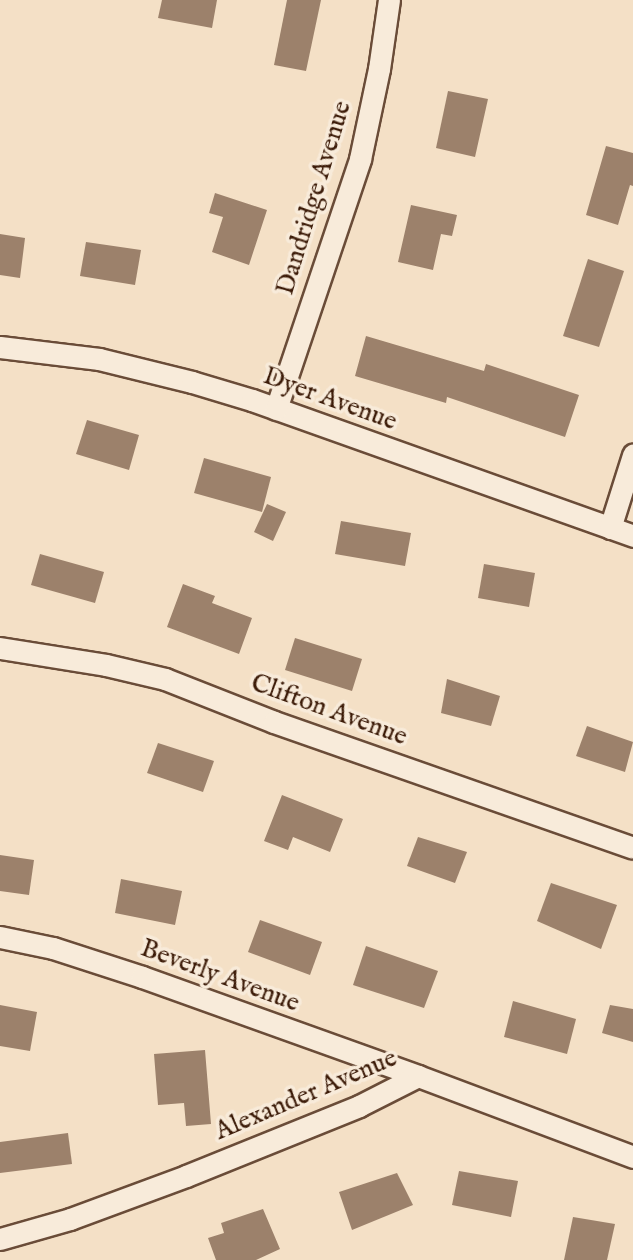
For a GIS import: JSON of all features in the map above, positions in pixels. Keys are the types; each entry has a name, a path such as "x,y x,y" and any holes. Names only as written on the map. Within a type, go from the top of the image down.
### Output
{"street":[{"name":"Dandridge Avenue","path":"275,409 360,159 379,69 389,0"},
{"name":"Dyer Avenue","path":"0,347 99,359 192,382 633,536"},
{"path":"610,528 633,455"},
{"name":"Clifton Avenue","path":"0,648 106,665 166,680 274,722 633,848"},
{"name":"Beverly Avenue","path":"0,937 53,948 142,977 418,1076"},
{"name":"Alexander Avenue","path":"0,1239 70,1219 186,1176 359,1106 418,1076 633,1157"}],"building":[{"path":"162,0 217,0 212,28 158,18"},
{"path":"287,0 321,0 306,71 274,65"},
{"path":"448,91 488,99 475,157 436,148"},
{"path":"606,146 633,153 633,186 630,185 618,225 586,215"},
{"path":"215,193 267,210 249,265 212,252 223,217 209,213"},
{"path":"411,205 457,215 452,236 441,234 433,270 398,262"},
{"path":"0,234 25,238 20,278 0,275"},
{"path":"86,242 141,250 135,285 80,276"},
{"path":"588,259 624,271 599,347 563,336"},
{"path":"366,336 484,371 486,364 579,395 565,437 447,397 446,403 355,376"},
{"path":"87,420 139,435 129,470 76,454"},
{"path":"204,458 271,477 262,512 194,493"},
{"path":"267,504 286,512 273,541 254,532"},
{"path":"341,521 411,533 405,566 335,554"},
{"path":"40,554 104,572 95,603 31,585"},
{"path":"484,564 535,573 529,607 478,598"},
{"path":"183,584 215,596 212,603 252,618 239,654 167,627"},
{"path":"295,638 362,659 352,691 285,670"},
{"path":"447,679 500,696 491,726 441,713"},
{"path":"587,726 633,742 625,772 576,756"},
{"path":"158,743 214,761 203,792 147,773"},
{"path":"282,795 343,819 330,852 293,837 288,850 264,841"},
{"path":"418,837 467,852 455,883 407,866"},
{"path":"0,855 34,860 29,895 0,891"},
{"path":"121,879 182,891 175,925 115,913"},
{"path":"551,883 617,905 601,949 537,921"},
{"path":"260,920 322,942 310,975 248,952"},
{"path":"366,946 438,971 424,1008 353,985"},
{"path":"513,1001 576,1019 567,1054 504,1037"},
{"path":"0,1005 37,1012 30,1051 0,1046"},
{"path":"610,1005 633,1009 633,1042 602,1033"},
{"path":"205,1050 211,1124 186,1126 184,1103 158,1105 154,1054"},
{"path":"68,1133 72,1164 0,1173 0,1142"},
{"path":"459,1171 518,1181 511,1217 452,1205"},
{"path":"397,1173 413,1205 352,1230 339,1192"},
{"path":"263,1209 280,1249 256,1260 216,1260 208,1238 224,1233 221,1223"},
{"path":"573,1217 615,1224 607,1260 564,1260"}]}
